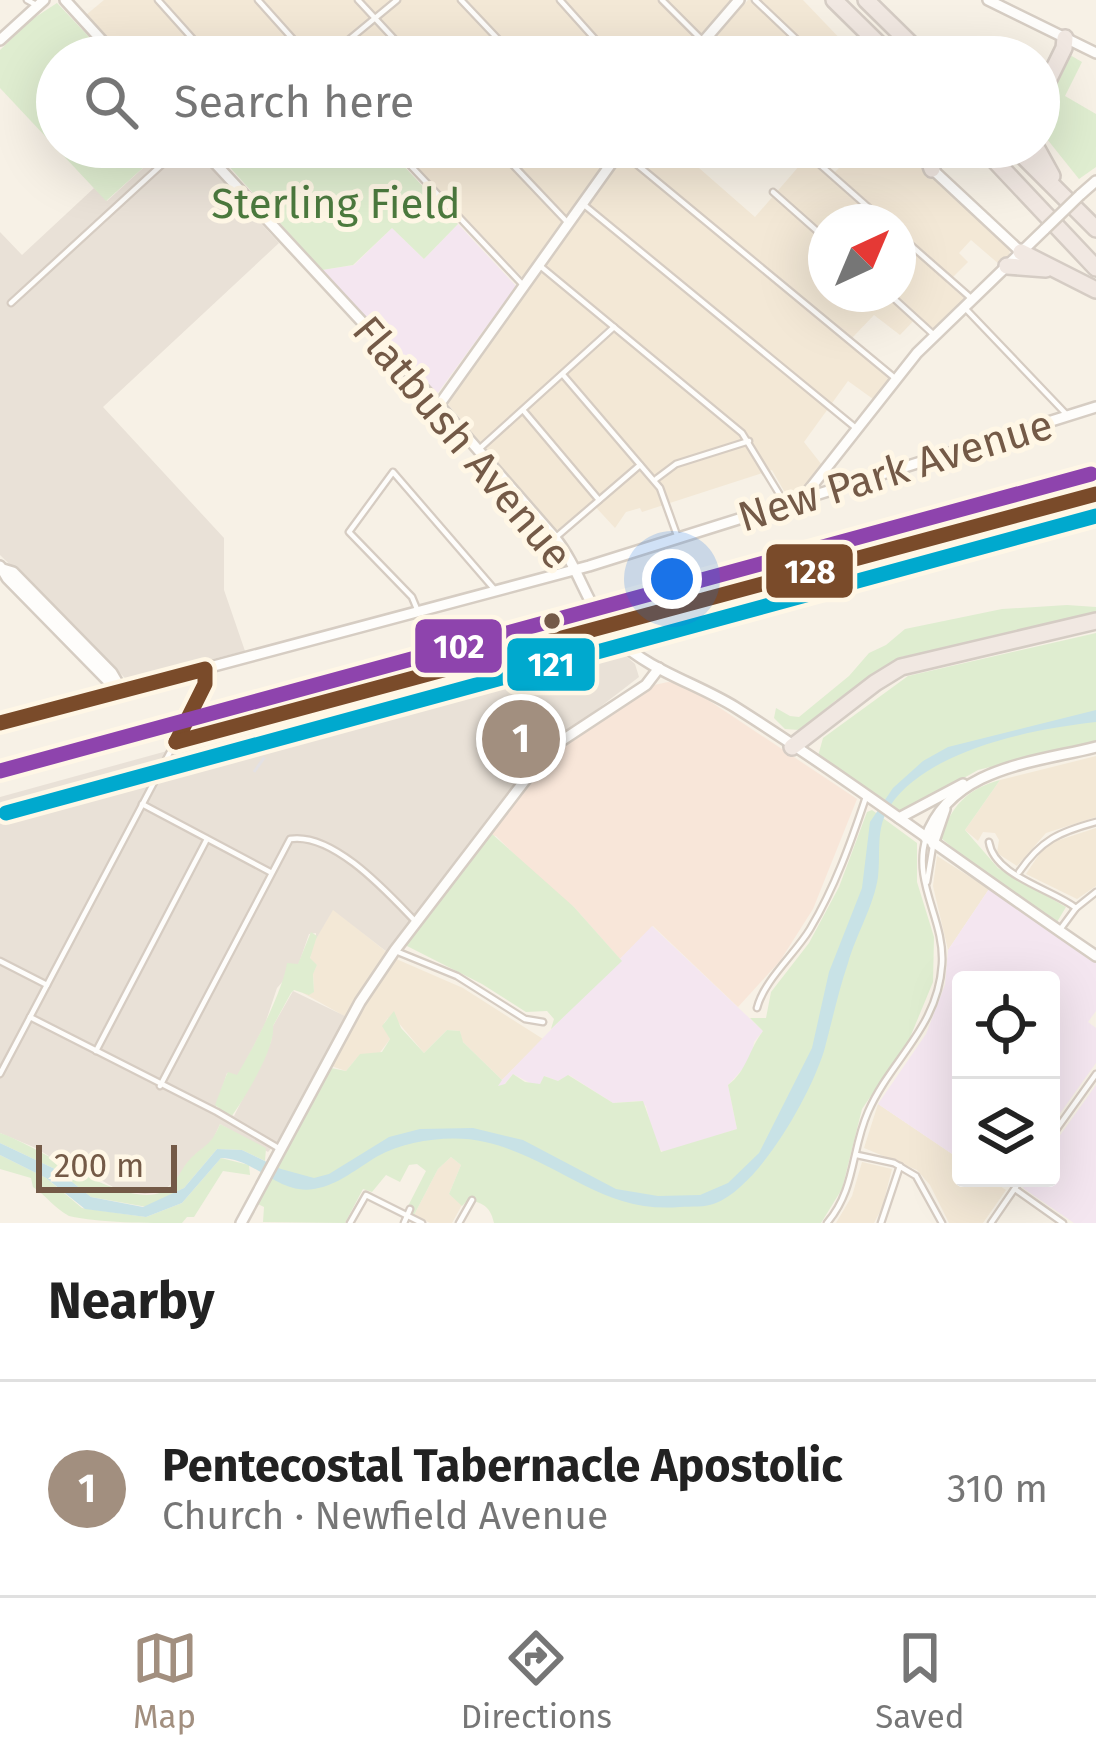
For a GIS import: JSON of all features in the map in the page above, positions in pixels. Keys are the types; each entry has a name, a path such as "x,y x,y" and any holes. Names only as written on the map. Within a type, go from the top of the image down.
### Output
{"highway":[{"path":"866,0 902,36"},
{"path":"837,3 862,36"},
{"path":"837,3 871,36"},
{"path":"886,20 906,36"},
{"path":"1060,46 1065,38"},
{"path":"1060,50 1065,38"},
{"path":"1002,168 1096,268"},
{"path":"1035,168 1090,222"},
{"path":"1047,168 1090,222"},
{"path":"1021,252 1096,290"},
{"path":"1007,266 1069,275"},
{"path":"796,749 873,684 905,666 1096,624"}],"street":[{"path":"65,0 98,36"},
{"path":"158,0 190,36"},
{"path":"258,0 290,36"},
{"path":"358,0 392,36"},
{"path":"353,36 397,0"},
{"path":"461,0 495,36"},
{"path":"560,0 592,36"},
{"path":"662,0 698,36"},
{"path":"707,36 739,0"},
{"path":"755,0 793,36"},
{"path":"988,0 1096,53"},
{"path":"0,40 36,2"},
{"path":"11,303 158,168"},
{"name":"Flatbush Avenue","path":"219,168 555,538 597,616 622,644 733,706 1096,956"},
{"path":"413,168 523,285"},
{"path":"516,168 568,224"},
{"path":"439,405 607,168"},
{"path":"644,168 896,379"},
{"path":"824,168 865,204"},
{"path":"932,170 1021,252"},
{"path":"801,500 934,335 1096,181"},
{"path":"773,193 808,223"},
{"path":"582,203 856,429"},
{"path":"916,251 1068,416"},
{"path":"538,265 749,441 786,505"},
{"path":"909,312 934,335"},
{"path":"478,450 614,327"},
{"path":"564,376 655,482 667,502 677,538"},
{"name":"New Park Avenue","path":"0,723 575,569 1096,407"},
{"path":"524,410 599,500"},
{"path":"655,482 676,464 749,441"},
{"path":"555,538 640,465"},
{"path":"418,611 412,597 349,532 393,472 495,590"},
{"path":"821,474 834,490"},
{"path":"2,567 118,679 122,690"},
{"path":"242,1223 360,1002 394,950 549,749 640,686 655,666"},
{"path":"0,1074 202,692 206,669"},
{"path":"888,812 908,817 936,796 968,783 1096,747"},
{"path":"827,1223 846,1195 868,1112 920,1034 939,982 942,944 926,888 930,841 947,802 968,783"},
{"path":"757,1008 761,994 793,955 824,903 866,797"},
{"path":"142,804 272,873"},
{"path":"1018,874 1040,844 1063,830 1096,822"},
{"path":"160,1086 290,839 306,838 364,869 416,922"},
{"path":"96,1051 207,839"},
{"path":"989,842 992,854 1018,874 1076,908"},
{"path":"1059,931 1096,892"},
{"path":"394,950 457,976 526,1019 543,1022"},
{"path":"0,961 47,986"},
{"path":"30,1017 218,1112 277,1154"},
{"path":"1060,1124 1096,1074"},
{"path":"857,1155 900,1166 921,1182 942,1223"},
{"path":"881,1223 900,1166"},
{"path":"991,1223 1015,1189 1064,1223"},
{"path":"350,1223 366,1196 422,1223"},
{"path":"459,1223 472,1200"}],"shaded area":[{"path":"104,0 154,0 186,36 106,36 86,15"},
{"path":"164,0 734,0 702,36 196,36"},
{"path":"748,0 803,0 837,36 716,36"},
{"path":"143,168 210,168 279,243 103,407 224,538 224,590 245,651 127,680 0,555 0,232 22,255 94,188 107,201"},
{"path":"418,168 600,168 523,278"},
{"path":"612,168 699,168 755,217 797,168 818,168 829,178 839,168 925,168 1010,249 1000,265 971,240 959,253 968,262 947,283 965,299 935,329 917,317 900,335 874,315 853,337 848,344 890,379 873,399 848,381 804,442 822,465 796,495 788,498 772,470 642,512 640,508 626,512 615,528 591,502 556,531 447,403"},
{"path":"458,224 516,286 437,394 322,270 354,265 392,228 424,259"},
{"path":"599,632 635,664 639,677 543,751 387,952 333,910 316,939 316,933 309,934 299,963 277,988 245,1063 237,1076 227,1073 216,1107 234,1116 293,991 347,1017 284,1134 268,1152 220,1124 210,1146 187,1164 179,1178 161,1192 145,1194 81,1176 36,1148 0,1133 0,797"},
{"path":"684,684 857,799 813,909 780,961 738,1007 653,926 620,959 574,907 551,891 496,836 489,835 558,749 654,685"},
{"path":"1096,756 1096,817 1046,833 1017,866 997,853 995,833 983,832 978,841 965,830 1000,780"},
{"path":"1096,828 1096,886 1077,899 1026,874 1053,842"},
{"path":"937,856 989,889 948,950 933,886"},
{"path":"989,889 1096,963 1096,1011 1088,1022 1096,1028 1096,1063 1060,1113 1060,971 952,971 952,1154 878,1104 926,1034 945,985 948,950"},
{"path":"333,909 394,958 463,988 543,1039 502,1080 462,1041 460,1031 447,1030 424,1053 397,1021 388,1018 384,1023 390,1039 378,1055 356,1059 346,1071 322,1063 346,1017 303,993 314,992 317,965 310,962 311,947"},
{"path":"652,926 763,1031 754,1042 751,1060 728,1085 737,1129 664,1152 656,1147 646,1106 640,1101 613,1103 569,1075 558,1081 545,1076 534,1085 513,1074 503,1086 496,1086"},
{"path":"1096,1085 1096,1223 1074,1223 1023,1188 1060,1187 1060,1135"},
{"path":"878,1104 952,1154 952,1187 1006,1190 983,1223 949,1223 917,1170 864,1148"},
{"path":"451,1157 461,1165 449,1194 462,1205 452,1223 430,1223 414,1215 438,1169"},
{"path":"862,1162 892,1169 882,1208 874,1223 836,1223 852,1196"}],"green space":[{"path":"57,3 88,36 36,36 36,126 0,88 0,50"},
{"path":"1064,57 1082,62 1065,96 1096,114 1096,167 1079,179 1060,155 1060,66"},
{"path":"75,168 143,168 106,201"},
{"name":"Sterling Field","path":"231,168 406,168 458,224 424,259 392,228 353,265 322,270"},
{"path":"1096,607 1096,616 901,657 800,730 785,729 774,718 776,708 799,717 869,653 905,629 1002,609"},
{"path":"1096,633 1096,741 978,770 900,814 818,756 823,738 908,676"},
{"path":"1000,780 965,830 998,868 1066,907 1057,922 941,838 962,800"},
{"path":"872,810 917,843 917,882 934,937 933,982 909,1040 862,1109 842,1189 821,1223 494,1223 484,1206 469,1199 462,1206 449,1194 461,1165 451,1157 438,1169 414,1215 406,1210 426,1171 417,1164 409,1165 400,1182 386,1175 372,1192 363,1189 345,1223 263,1222 264,1207 258,1204 331,1068 346,1071 360,1054 382,1052 390,1039 382,1026 394,1011 401,1028 424,1053 447,1030 460,1031 463,1042 502,1080 498,1086 513,1074 540,1084 544,1076 558,1081 568,1075 613,1103 643,1101 661,1152 737,1129 728,1085 763,1031 750,1018 766,1018 771,992 809,943 839,887 867,812"},
{"path":"491,833 574,907 622,961 551,1029 554,1019 547,1011 526,1012 405,945"},
{"path":"311,932 317,936 310,958 317,965 314,992 291,993 273,1026 258,1072 231,1117 215,1105 226,1076 228,1072 237,1075 244,1064 274,1004 287,963 298,964"},
{"path":"220,1124 266,1148 265,1161 242,1150 217,1149 184,1188 147,1207 91,1197 57,1170 0,1143 0,1133 105,1184 146,1195 170,1186"},
{"path":"0,1155 46,1178 82,1208 146,1217 182,1203 221,1158 249,1165 250,1175 223,1171 194,1217 182,1223 109,1221 64,1213 33,1187 31,1178 0,1169"}],"water":[{"path":"1096,710 1096,722 1013,737 955,756 907,786 890,806 880,832 876,888 844,974 817,1070 766,1159 733,1193 716,1203 652,1207 626,1202 511,1150 485,1142 445,1139 390,1150 340,1180 314,1189 289,1187 245,1164 221,1158 182,1203 146,1217 85,1209 46,1178 0,1155 0,1143 57,1170 91,1197 143,1207 184,1188 217,1149 242,1150 314,1178 329,1174 389,1137 420,1129 473,1128 523,1140 616,1189 658,1196 700,1195 728,1183 759,1153 812,1048 829,972 862,888 870,822 893,788 923,761 948,747"}],"railway":[{"path":"254,772 271,748 305,725 484,672"},
{"path":"0,814 40,814"}],"transit line":[{"name":"102","path":"0,771 1091,474"},
{"name":"128","path":"176,742 1096,494"},
{"name":"121","path":"6,813 1096,516"},
{"name":"128","path":"0,723 205,669 205,684 176,742"}],"place":[{"name":"Pentecostal Tabernacle Apostolic","path":"521,739"}]}
